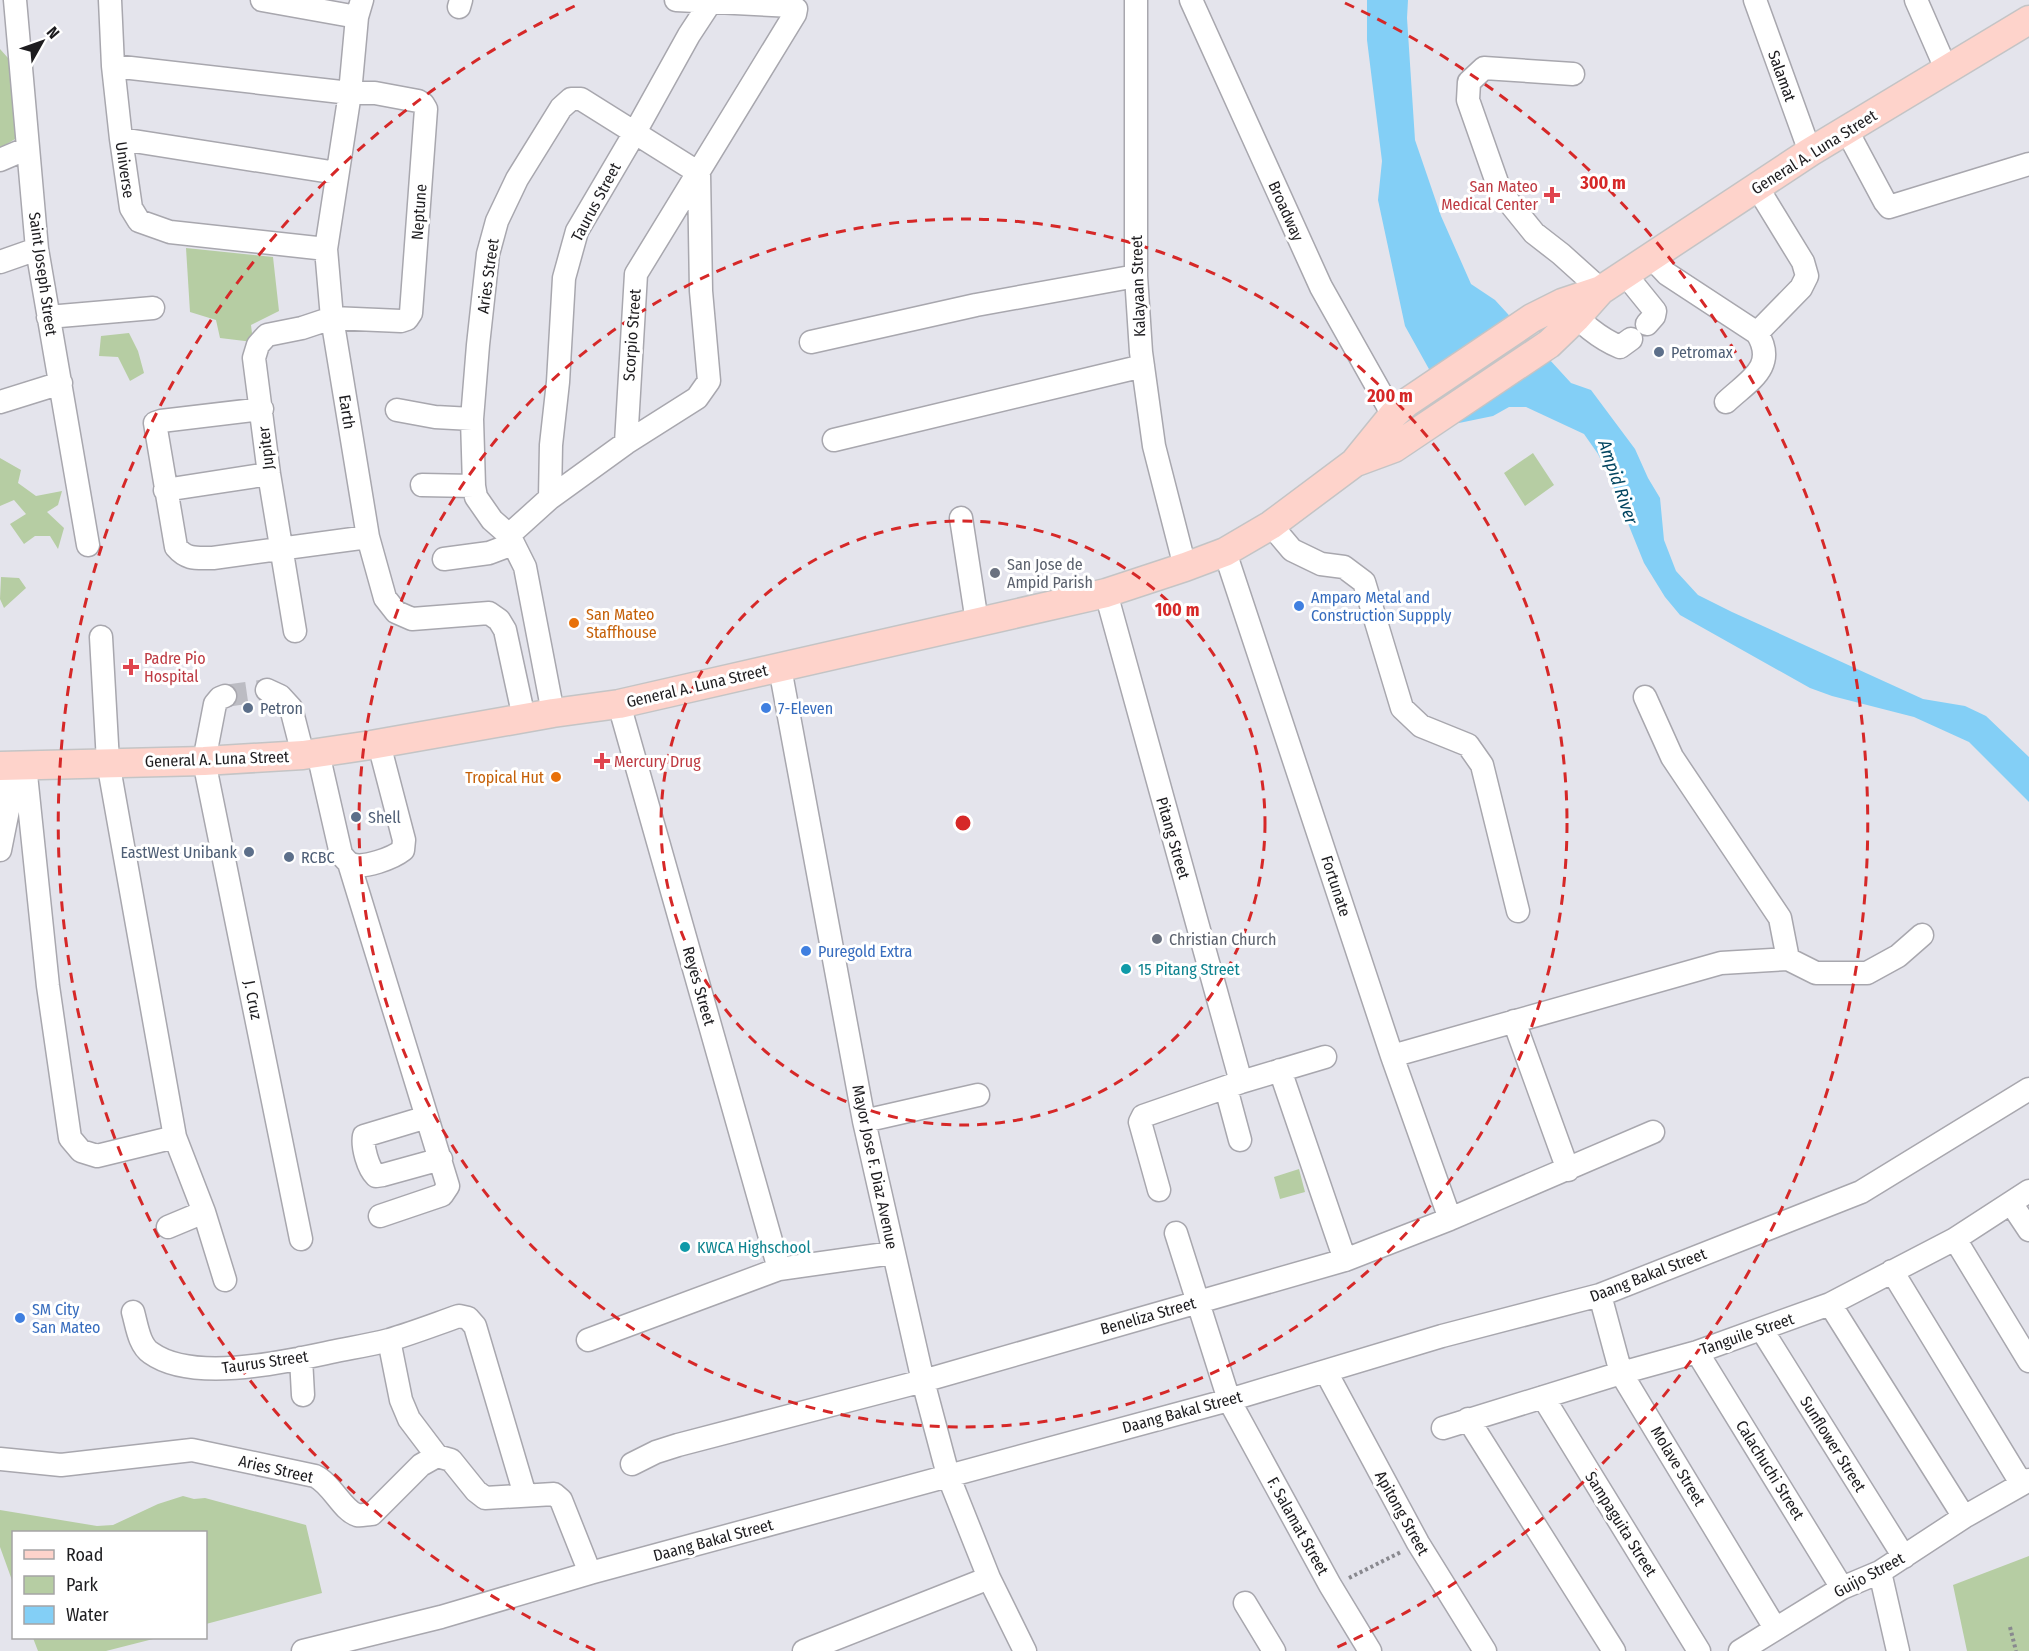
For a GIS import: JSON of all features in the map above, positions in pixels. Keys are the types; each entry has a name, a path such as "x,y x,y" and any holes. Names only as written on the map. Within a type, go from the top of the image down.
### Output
{"main road":[{"name":"General A. Luna Street","path":"12,766 204,761 311,754 553,712 619,704 1106,593 1185,567 1225,552 1271,525 1354,463 1400,409 1532,318 1569,310 1810,152 2027,26"},
{"name":"General A. Luna Street","path":"1354,463 1394,448 1549,344 1569,310"}],"street":[{"name":"Saint Joseph Street","path":"15,0 37,249 88,545"},
{"name":"Universe","path":"110,0 112,66 121,139 131,208 140,221 170,232 326,249"},
{"path":"262,0 360,9"},
{"path":"676,0 712,0"},
{"name":"Scorpio Street","path":"626,443 636,274 796,9 792,6 712,0"},
{"name":"Taurus Street","path":"550,498 551,445 558,382 564,278 577,231 689,35 712,0"},
{"name":"Kalayaan Street","path":"1136,0 1136,276 1143,366 1154,446 1185,567"},
{"name":"Broadway","path":"1191,0 1320,287 1400,409"},
{"name":"Salamat","path":"1755,0 1810,152"},
{"path":"1916,0 1947,71"},
{"name":"Earth","path":"360,9 350,93 326,249 332,318 368,537 385,598 396,612 412,619 489,614 499,620 505,630 524,718"},
{"path":"112,66 350,93"},
{"path":"1573,74 1484,68 1469,82 1468,100 1500,192 1534,233 1601,290"},
{"name":"Neptune","path":"332,318 401,321 407,319 411,313 419,214 426,109 418,101 375,93 350,93"},
{"name":"Aries Street","path":"553,712 525,567 511,539 483,509 476,497 474,486 472,419 488,254 497,221 517,179 561,108 571,99 581,99 634,134"},
{"path":"1847,130 1889,207 2029,164"},
{"path":"444,559 489,553 511,539 550,498 626,443 697,398 709,381 702,291 699,173 634,134"},
{"path":"121,139 337,173"},
{"path":"0,160 28,148"},
{"path":"1757,187 1803,262 1807,276 1801,288 1757,333"},
{"path":"0,262 37,249"},
{"path":"1651,257 1667,274 1757,333 1763,343 1766,355 1763,366 1726,402"},
{"path":"1569,310 1595,334 1620,346 1639,332 1654,316 1655,311 1625,274"},
{"path":"811,342 976,305 1136,276"},
{"path":"48,317 153,308"},
{"name":"Jupiter","path":"295,631 269,474 254,358 258,345 267,334 302,328 332,318"},
{"path":"834,440 1143,366"},
{"path":"0,402 61,383"},
{"path":"262,409 155,423 176,547 183,555 192,558 213,558 368,537"},
{"path":"397,410 435,417 472,419"},
{"path":"165,490 269,474"},
{"path":"422,485 474,486"},
{"path":"961,518 977,622"},
{"path":"1271,525 1292,549 1321,564 1344,567 1364,582 1402,708 1421,726 1468,745 1482,765 1518,911"},
{"name":"Fortunate","path":"1225,552 1392,1056 1450,1219"},
{"name":"Pitang Street","path":"1106,593 1233,1085 1240,1140"},
{"path":"101,637 108,762 175,1137 204,1212 225,1280"},
{"name":"Mayor Jose F. Diaz Avenue","path":"780,668 864,1121 923,1381 948,1475 989,1578 1024,1651"},
{"path":"267,690 280,696 291,708 311,754 341,854 349,863 448,1186 442,1195 380,1216"},
{"path":"204,761 215,704 225,696"},
{"path":"1646,697 1672,757 1777,912 1788,959"},
{"name":"Reyes Street","path":"619,704 779,1269"},
{"path":"349,863 359,866 394,857 403,850 404,840 379,744"},
{"name":"J. Cruz","path":"204,761 301,1239"},
{"path":"12,766 70,1138 81,1152 97,1156 175,1137"},
{"path":"0,850 8,810 12,766"},
{"path":"1392,1056 1722,963 1788,959 1816,973 1868,973 1899,956 1922,935"},
{"path":"1514,1021 1568,1170"},
{"path":"1159,1190 1148,1158 1141,1118 1233,1085 1325,1057"},
{"path":"1281,1070 1345,1260"},
{"name":"Daang Bakal Street","path":"303,1651 441,1617 948,1475 1229,1400 1442,1336 1600,1295 1861,1192 2029,1089"},
{"path":"864,1121 978,1095"},
{"path":"427,1117 364,1136 363,1142 371,1172 376,1176 383,1175 441,1159"},
{"name":"Beneliza Street","path":"632,1464 656,1452 678,1445 923,1381 1345,1260 1568,1170 1653,1132"},
{"path":"2020,1197 2029,1230"},
{"name":"Tanguile Street","path":"1443,1428 1621,1372 1697,1352 1830,1304 1955,1239 2020,1197"},
{"path":"168,1227 204,1212"},
{"name":"F. Salamat Street","path":"1176,1233 1229,1400 1330,1586 1370,1651"},
{"path":"1955,1239 2029,1361"},
{"path":"588,1340 779,1269 893,1253"},
{"path":"1892,1271 2025,1482"},
{"name":"Molave Street","path":"1600,1295 1621,1372 1775,1628"},
{"path":"1830,1304 1964,1517"},
{"name":"Taurus Street","path":"133,1312 142,1342 151,1353 164,1360 200,1369 244,1368 301,1358 389,1340 459,1316 468,1318 475,1326 525,1495"},
{"name":"Sunflower Street","path":"1762,1330 1904,1557"},
{"path":"389,1340 401,1400 410,1419 437,1456 451,1460 476,1491 485,1498 554,1494 561,1500 590,1574"},
{"name":"Calachuchi Street","path":"1697,1352 1842,1588"},
{"path":"301,1358 303,1395"},
{"name":"Apitong Street","path":"1326,1372 1418,1543 1485,1651"},
{"name":"Sampaguita Street","path":"1543,1397 1699,1651"},
{"path":"1468,1419 1614,1651"},
{"name":"Aries Street","path":"0,1459 61,1465 192,1450 315,1476 325,1481 348,1509 358,1515 372,1514 421,1465 437,1456"},
{"name":"Guijo Street","path":"1740,1651 1842,1588 1880,1572 1964,1517 2025,1482"},
{"path":"1880,1572 1893,1648"},
{"path":"804,1651 989,1578"},
{"path":"1245,1603 1274,1651"}],"path":[{"path":"1330,1586 1365,1571 1418,1543"},
{"path":"2010,1627 2016,1651"}],"green space":[{"path":"0,49 16,67 22,135 0,148"},
{"path":"186,248 273,257 279,311 251,325 253,342 220,338 216,320 190,312"},
{"path":"129,333 138,351 144,373 130,381 118,357 99,356 101,336"},
{"path":"1533,453 1554,485 1525,506 1504,473"},
{"path":"0,458 21,470 18,483 36,496 62,491 58,505 47,512 64,528 58,549 50,536 35,536 24,544 10,524 26,514 14,500 0,506"},
{"path":"1,577 19,578 26,588 4,608 0,599"},
{"path":"1299,1169 1305,1192 1280,1199 1274,1177"},
{"path":"183,1496 194,1499 205,1498 306,1525 322,1593 207,1624 207,1531 12,1531 12,1580 0,1547 0,1510 97,1526 113,1525 158,1504"},
{"path":"2029,1556 2029,1651 1967,1651 1953,1585"},
{"path":"33,1639 153,1639 106,1651 38,1651"}],"water":[{"name":"Ampid River","path":"1367,0 1408,0 1407,18 1415,140 1441,216 1471,284 1495,300 1571,383 1591,390 1635,449 1660,498 1664,540 1676,571 1698,595 1732,612 1923,699 1965,706 1986,716 2029,757 2029,802 1969,742 1914,717 1810,688 1680,615 1665,597 1644,563 1610,479 1598,454 1584,434 1526,407 1509,407 1493,416 1459,423 1405,326 1378,200 1382,161 1367,40"}],"tunnel":[{"path":"225,696 267,690"}],"place":[{"name":"San Mateo Medical Center","path":"1552,195"},
{"name":"Petromax","path":"1659,352"},
{"name":"San Jose de Ampid Parish","path":"995,573"},
{"name":"Amparo Metal and Construction Suppply","path":"1299,606"},
{"name":"San Mateo Staffhouse","path":"574,623"},
{"name":"Padre Pio Hospital","path":"131,667"},
{"name":"Petron","path":"248,708"},
{"name":"7-Eleven","path":"766,708"},
{"name":"Mercury Drug","path":"602,761"},
{"name":"Tropical Hut","path":"556,777"},
{"name":"Shell","path":"356,817"},
{"name":"EastWest Unibank","path":"249,852"},
{"name":"RCBC","path":"289,857"},
{"name":"Christian Church","path":"1157,939"},
{"name":"Puregold Extra","path":"806,951"},
{"name":"15 Pitang Street","path":"1126,969"},
{"name":"KWCA Highschool","path":"685,1247"},
{"name":"SM City San Mateo","path":"20,1318"}]}
